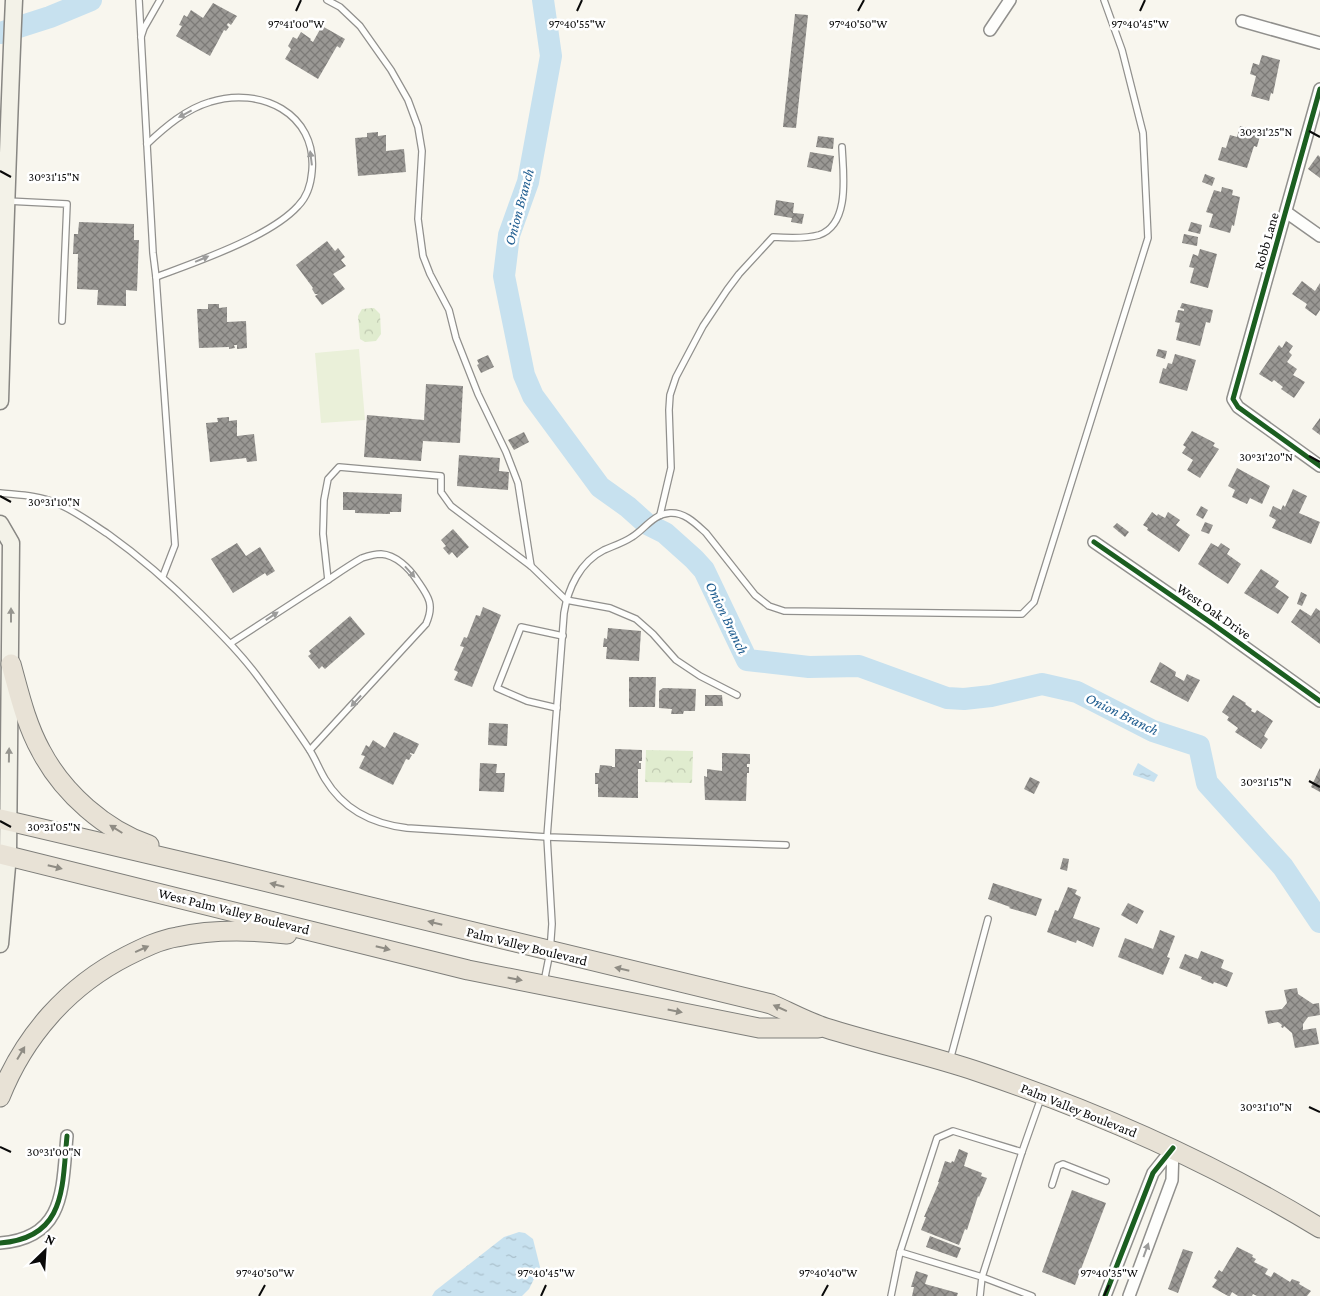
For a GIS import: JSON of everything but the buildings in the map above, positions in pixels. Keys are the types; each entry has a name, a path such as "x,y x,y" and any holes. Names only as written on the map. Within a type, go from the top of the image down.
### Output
{"highway":[{"path":"11,664 28,722 40,751 58,778 76,798 98,817 127,836 226,872"},
{"path":"4,820 226,872"},
{"name":"West Palm Valley Boulevard","path":"4,855 468,970"},
{"name":"Palm Valley Boulevard","path":"226,872 771,1004 824,1028 949,1062 1043,1094 1173,1148 1283,1205 1320,1228"},
{"path":"0,1097 22,1051 62,1000 97,973 136,951 175,937 224,930 274,932 359,942"},
{"name":"Palm Valley Boulevard","path":"468,970 759,1028 824,1028"}],"main road":[{"path":"0,402 4,124 11,63 14,0"},
{"path":"0,524 11,543 11,664 0,944"}],"street":[{"path":"990,30 1010,0"},
{"path":"1242,21 1320,43"},
{"name":"Robb Lane","path":"1320,89 1233,400 1238,407 1320,466"},
{"path":"1286,212 1320,236"},
{"name":"West Oak Drive","path":"1094,542 1320,701"},
{"path":"0,1243 25,1240 46,1225 53,1214 62,1187 67,1136"},
{"path":"1105,1296 1152,1173 1173,1148"},
{"path":"1129,1296 1172,1180 1173,1148"}],"lane":[{"path":"138,0 153,253 175,545 163,576"},
{"path":"140,42 144,28 160,0"},
{"path":"327,0 340,7 360,26 391,70 408,100 418,127 422,151 418,218 423,256 430,274 449,310 456,338 478,394 506,452 518,483 531,566"},
{"path":"544,985 550,952 552,924 546,837 566,600 573,582 587,562 603,550 632,537 660,515 672,513 686,516 696,524 706,533 755,595 770,606 784,611 1022,614 1034,602 1148,238 1143,133 1122,50 1104,0"},
{"path":"147,144 178,118 209,102 228,98 252,98 275,104 293,117 306,136 311,152 312,166 310,184 305,196 300,204 283,219 241,242 156,277"},
{"path":"660,515 671,468 670,395 683,360 727,290 773,237 797,238 820,234 829,229 834,223 842,203 844,184 842,147"},
{"path":"2,200 67,204 62,320"},
{"path":"328,580 323,539 324,500 328,479 339,467 441,476 440,492 452,506 531,566 566,600 610,608 636,619 653,634 676,660 700,676 737,695"},
{"path":"0,493 32,496 62,505 124,545 163,576 231,643 261,680 310,750 325,780 339,798 352,809 380,823 406,828 546,837 786,845"},
{"path":"231,643 362,558 379,554 388,555 396,559 413,574 427,594 430,602 431,610 426,624 310,750"},
{"path":"557,708 527,701 497,688 521,627 563,636"},
{"path":"949,1062 988,919"},
{"path":"980,1296 982,1277 1022,1152 1043,1094"},
{"path":"891,1296 900,1252 937,1138 953,1131 1022,1152"},
{"path":"1052,1185 1058,1166 1063,1164 1106,1180"},
{"path":"900,1252 982,1277 1032,1296"}],"green space":[{"path":"374,308 380,314 381,334 376,341 365,342 360,339 358,316 362,309"},
{"path":"359,349 365,420 321,423 315,353"},
{"path":"646,750 693,751 692,783 645,782"}],"water":[{"path":"1138,763 1158,775 1154,782 1133,775"},
{"path":"519,1232 525,1233 533,1239 540,1267 529,1289 522,1296 432,1296 435,1291 504,1237"}],"waterway":[{"name":"Onion Branch","path":"0,33 50,17 91,0"},
{"name":"Onion Branch","path":"543,0 551,56 528,182 509,235 504,276 524,375 533,396 600,487 628,507 647,524 665,533 704,570 747,660 809,667 859,666 947,698 964,699 991,696 1042,684 1077,692 1153,731 1199,746 1207,783 1283,867 1320,922"}],"cycle path":[{"path":"1320,89 1233,399 1238,407 1320,466"},
{"path":"1094,542 1320,701"},
{"path":"0,1243 22,1239 38,1231 49,1221 61,1191 67,1136"},
{"path":"1105,1296 1153,1173 1173,1148"}]}
